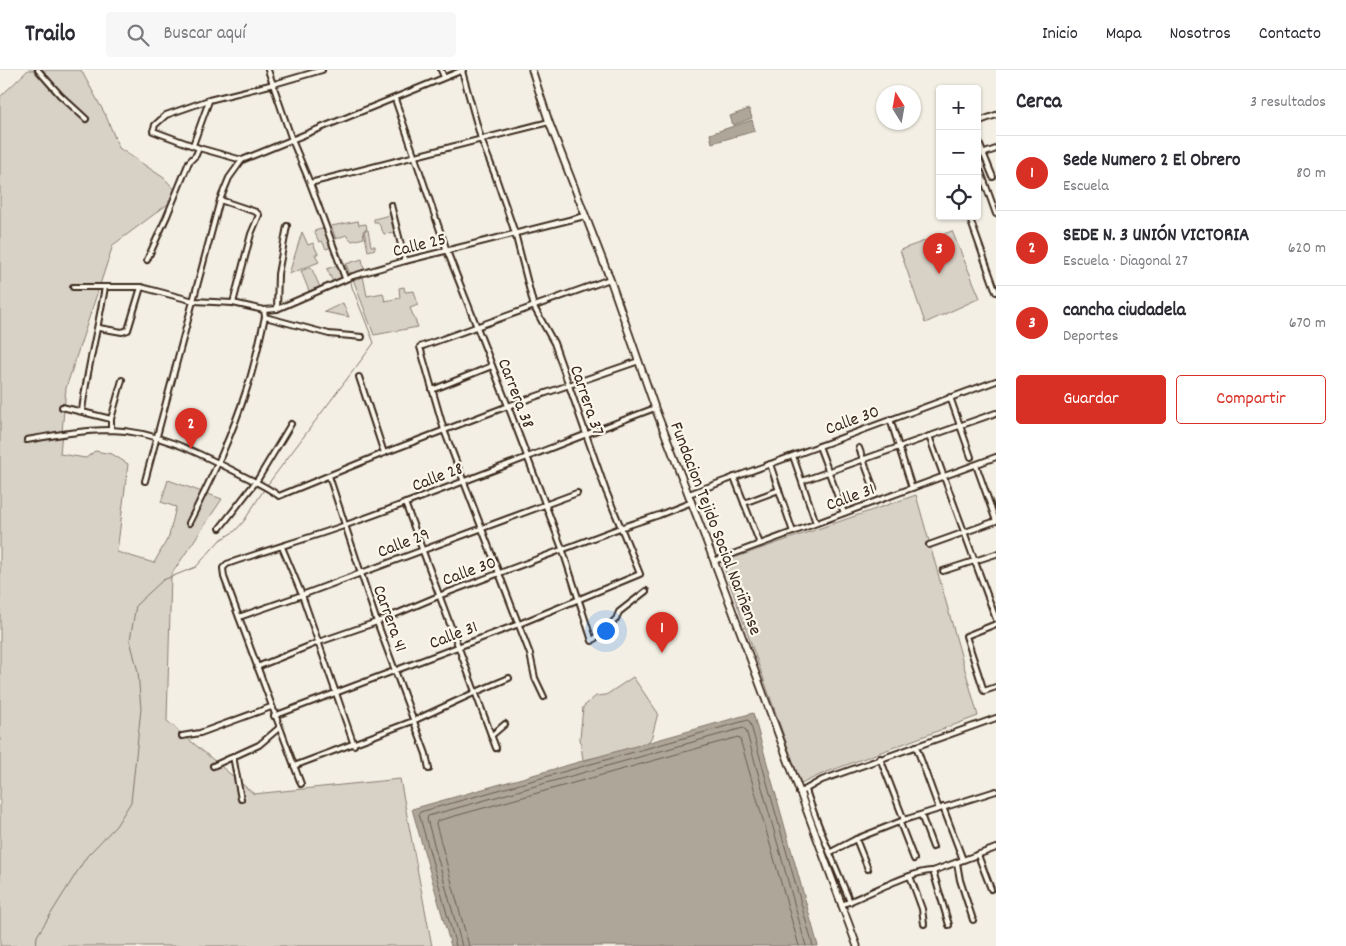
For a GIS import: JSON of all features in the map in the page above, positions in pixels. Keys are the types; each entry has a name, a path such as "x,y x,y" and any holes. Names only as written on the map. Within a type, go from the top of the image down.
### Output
{"main road":[{"name":"Fundacion Tejido Social Nariñense","path":"532,70 548,122 610,278 655,408 689,494 857,946"}],"street":[{"path":"38,70 60,95 86,119"},
{"path":"268,70 292,140 346,278"},
{"path":"242,160 199,148 153,131 155,125 166,115 209,100 322,70"},
{"path":"442,70 444,78"},
{"path":"145,481 220,200 229,178 242,160 463,70"},
{"name":"Carrera 37","path":"463,70 481,139 496,174 515,234 534,307 554,343 620,528 640,574"},
{"name":"Carrera 38","path":"395,98 447,251 478,326 563,551 592,641 616,619 619,612 646,592"},
{"path":"193,145 209,100"},
{"path":"981,121 996,115"},
{"path":"310,184 548,122"},
{"path":"981,147 995,176 984,180"},
{"path":"147,260 168,216 189,162 196,155 199,148"},
{"path":"981,154 996,149"},
{"path":"981,172 996,214"},
{"path":"220,200 256,212 259,215 250,234 232,303"},
{"path":"391,205 404,260"},
{"name":"Calle 25","path":"74,287 141,287 194,301 232,303 264,310 276,309 346,278 404,260 585,216"},
{"path":"971,220 994,279 996,292"},
{"path":"276,309 278,274 287,226"},
{"path":"544,697 535,678 530,654 519,624 444,430 420,347 610,278"},
{"path":"82,411 105,287"},
{"path":"98,328 122,332 128,330 141,287"},
{"path":"189,524 219,463 248,386 264,310"},
{"path":"264,317 329,334 362,337"},
{"path":"27,440 79,432 111,430 134,432 183,447 219,463 279,496 384,453 508,406 639,361"},
{"path":"432,390 492,366"},
{"path":"359,377 384,453"},
{"path":"111,430 111,419 122,380"},
{"name":"Calle 30","path":"689,494 996,381"},
{"path":"950,398 971,457"},
{"path":"62,407 111,419"},
{"name":"Calle 28","path":"239,617 222,570 227,564 346,525 655,408"},
{"path":"802,482 996,412"},
{"path":"890,419 912,488"},
{"path":"220,528 255,482 291,424"},
{"path":"929,436 996,619"},
{"path":"819,446 844,514"},
{"path":"859,448 874,489"},
{"path":"793,456 816,524"},
{"name":"Calle 31","path":"714,561 996,458"},
{"path":"770,464 793,532"},
{"path":"929,545 996,521 976,465"},
{"name":"Carrera 41","path":"329,476 360,574 426,754 429,769"},
{"path":"734,477 760,544"},
{"path":"744,503 779,490"},
{"name":"Calle 29","path":"239,617 577,493"},
{"name":"Calle 30","path":"258,668 319,642 377,622 440,596 692,502"},
{"path":"405,503 496,748"},
{"path":"282,547 302,595 354,744"},
{"path":"943,571 996,554"},
{"name":"Calle 31","path":"274,716 519,624 640,574"},
{"path":"239,617 274,716 301,784"},
{"path":"996,624 966,636 984,691 996,687"},
{"path":"294,766 413,721 509,678"},
{"path":"182,736 215,728 271,707"},
{"path":"799,793 822,780 996,718"},
{"path":"491,736 505,724"},
{"path":"213,766 260,745 279,728"},
{"path":"916,746 963,860"},
{"path":"233,756 241,799"},
{"path":"880,758 914,858"},
{"path":"806,790 818,825 831,852 850,902"},
{"path":"831,852 856,839 902,821 995,792"},
{"path":"921,815 933,847"},
{"path":"856,839 868,869"},
{"path":"841,905 910,876 928,870 933,871 996,848"},
{"path":"978,855 990,889"},
{"path":"957,863 960,880 973,920"},
{"path":"933,871 949,925"},
{"path":"910,876 922,908 924,924"}],"shaded area":[{"path":"28,70 81,70 106,116 119,148 164,178 180,195 113,245 66,388 60,454 86,458 95,451 112,454 128,464 117,552 154,563 169,536 176,507 161,502 168,480 222,499 171,575 167,721 254,794 400,779 432,946 0,946 0,97"},
{"path":"390,215 394,232 384,234 378,222 374,222 374,219"},
{"path":"358,221 359,225 366,224 367,229 363,231 364,238 352,241 346,235 336,239 331,226"},
{"path":"325,228 332,247 326,249 322,241 319,242 314,231"},
{"path":"368,230 371,246 375,246 375,249 368,251 364,231"},
{"path":"952,231 980,298 925,323 900,250"},
{"path":"302,232 308,245 313,243 319,262 289,274"},
{"path":"362,259 364,269 350,275 346,264"},
{"path":"337,265 342,277 333,282 327,269"},
{"path":"311,267 320,287 309,291 301,271"},
{"path":"363,276 367,296 383,293 385,301 400,298 399,288 404,287 405,292 414,291 418,305 410,308 418,327 374,335 353,279"},
{"path":"343,303 349,317 324,312"},
{"path":"916,495 978,716 822,774 801,784 722,562"},
{"path":"633,677 658,713 652,736 646,747 583,760 580,738 583,707 596,696 606,695"}],"water":[{"path":"749,109 752,118 733,125 730,116"},
{"path":"752,120 755,131 712,143 710,134"},
{"path":"753,713 818,946 451,946 412,809"}],"waterway":[{"path":"36,946 37,936 87,856 116,826 131,802 141,709 138,672 130,640 136,605 163,580 196,567 220,540 235,531 374,343 352,287 350,277 327,222"}],"place":[{"name":"cancha ciudadela","path":"939,274"},
{"name":"SEDE N. 3 UNIÓN VICTORIA","path":"191,449"},
{"name":"Sede Numero 2 El Obrero","path":"662,653"}]}
